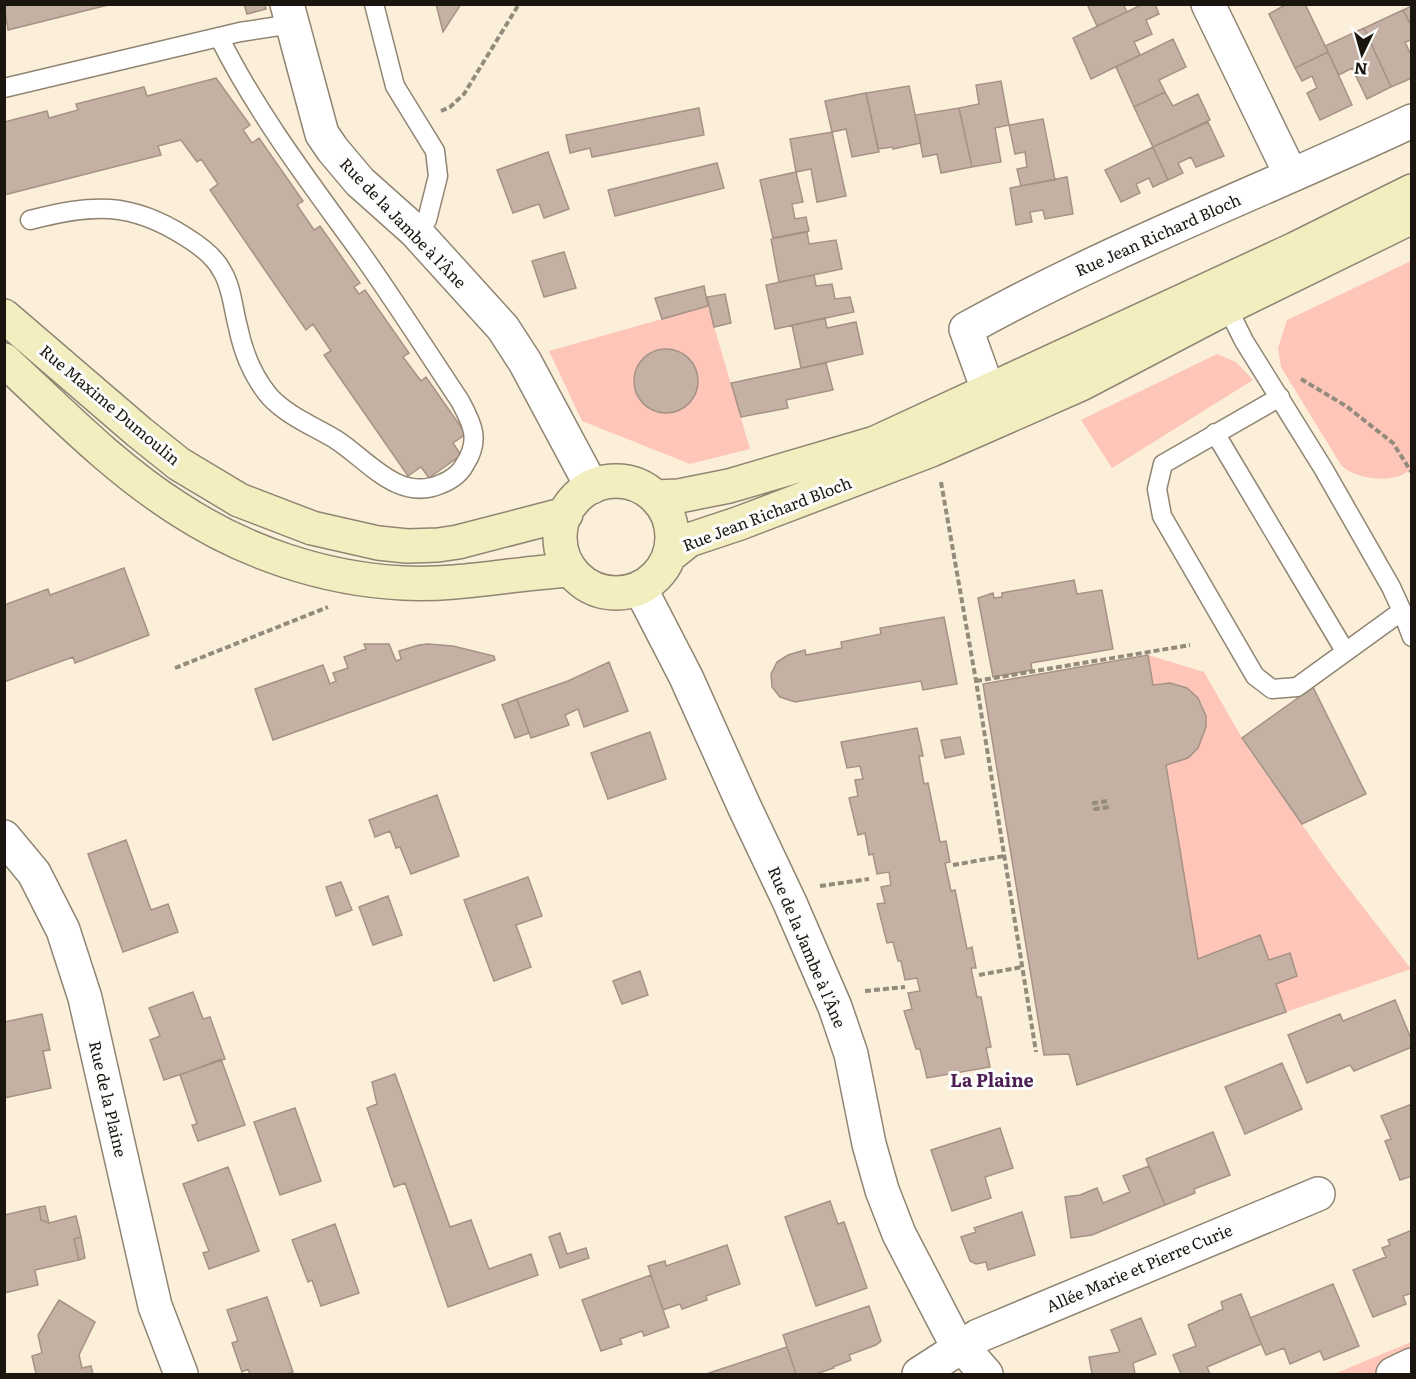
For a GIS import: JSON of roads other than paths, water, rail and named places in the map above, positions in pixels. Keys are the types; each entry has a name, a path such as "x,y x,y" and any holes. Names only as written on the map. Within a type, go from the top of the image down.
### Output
{"street":[{"path":"1208,4 1291,175"},
{"name":"Rue de la Jambe à l'Âne","path":"289,14 322,134 360,182 415,231 503,328 525,362 591,487"},
{"name":"Rue Jean Richard Bloch","path":"993,405 966,328 1025,296 1185,221 1412,121"},
{"name":"Rue Jean Richard Bloch","path":"655,497 679,496 729,486 993,405 1081,384 1295,249 1412,191"},
{"name":"Rue Jean Richard Bloch","path":"1222,296 1412,217"},
{"name":"Rue Maxime Dumoulin","path":"4,316 179,464 239,500 312,528 378,543 407,546 458,542 566,514"},
{"path":"4,360 92,443 177,509 238,542 273,556 346,577 402,583 429,583 571,570"},
{"name":"Rue Jean Richard Bloch","path":"670,555 688,540 750,519 931,450 993,405"},
{"path":"606,482 623,482 641,487 655,497 667,513 673,541 670,555 660,573 648,584 624,593 603,592 585,584 571,570 561,546 561,531 566,514 576,498 591,487 606,482"},
{"name":"Rue de la Jambe à l'Âne","path":"640,588 686,677 786,894 835,1007 851,1054 880,1180 899,1234 951,1334 986,1374"},
{"name":"Rue de la Plaine","path":"4,837 34,873 67,941 85,998 154,1306 181,1374"},
{"name":"Allée Marie et Pierre Curie","path":"962,1347 988,1332 1318,1194"},
{"path":"920,1374 962,1347"},
{"path":"1393,1374 1412,1365"}],"lane":[{"path":"375,4 395,86 435,151 438,176 427,220 415,231"},
{"path":"4,88 219,37 289,14"},
{"path":"30,220 66,211 110,208 149,217 186,237 201,247 222,270 247,358 270,397 286,411 333,438 382,475 402,486 424,489 436,486 456,475 470,458 474,437 471,422 460,401 359,251 286,150 231,61 219,37"},
{"path":"1222,296 1244,341 1323,468 1402,611 1412,637"},
{"path":"1280,397 1163,464 1157,489 1162,516 1255,676 1272,689 1297,687 1402,611"},
{"path":"1215,433 1344,651"}],"district":[{"name":"La Plaine","path":"992,1081"}]}
